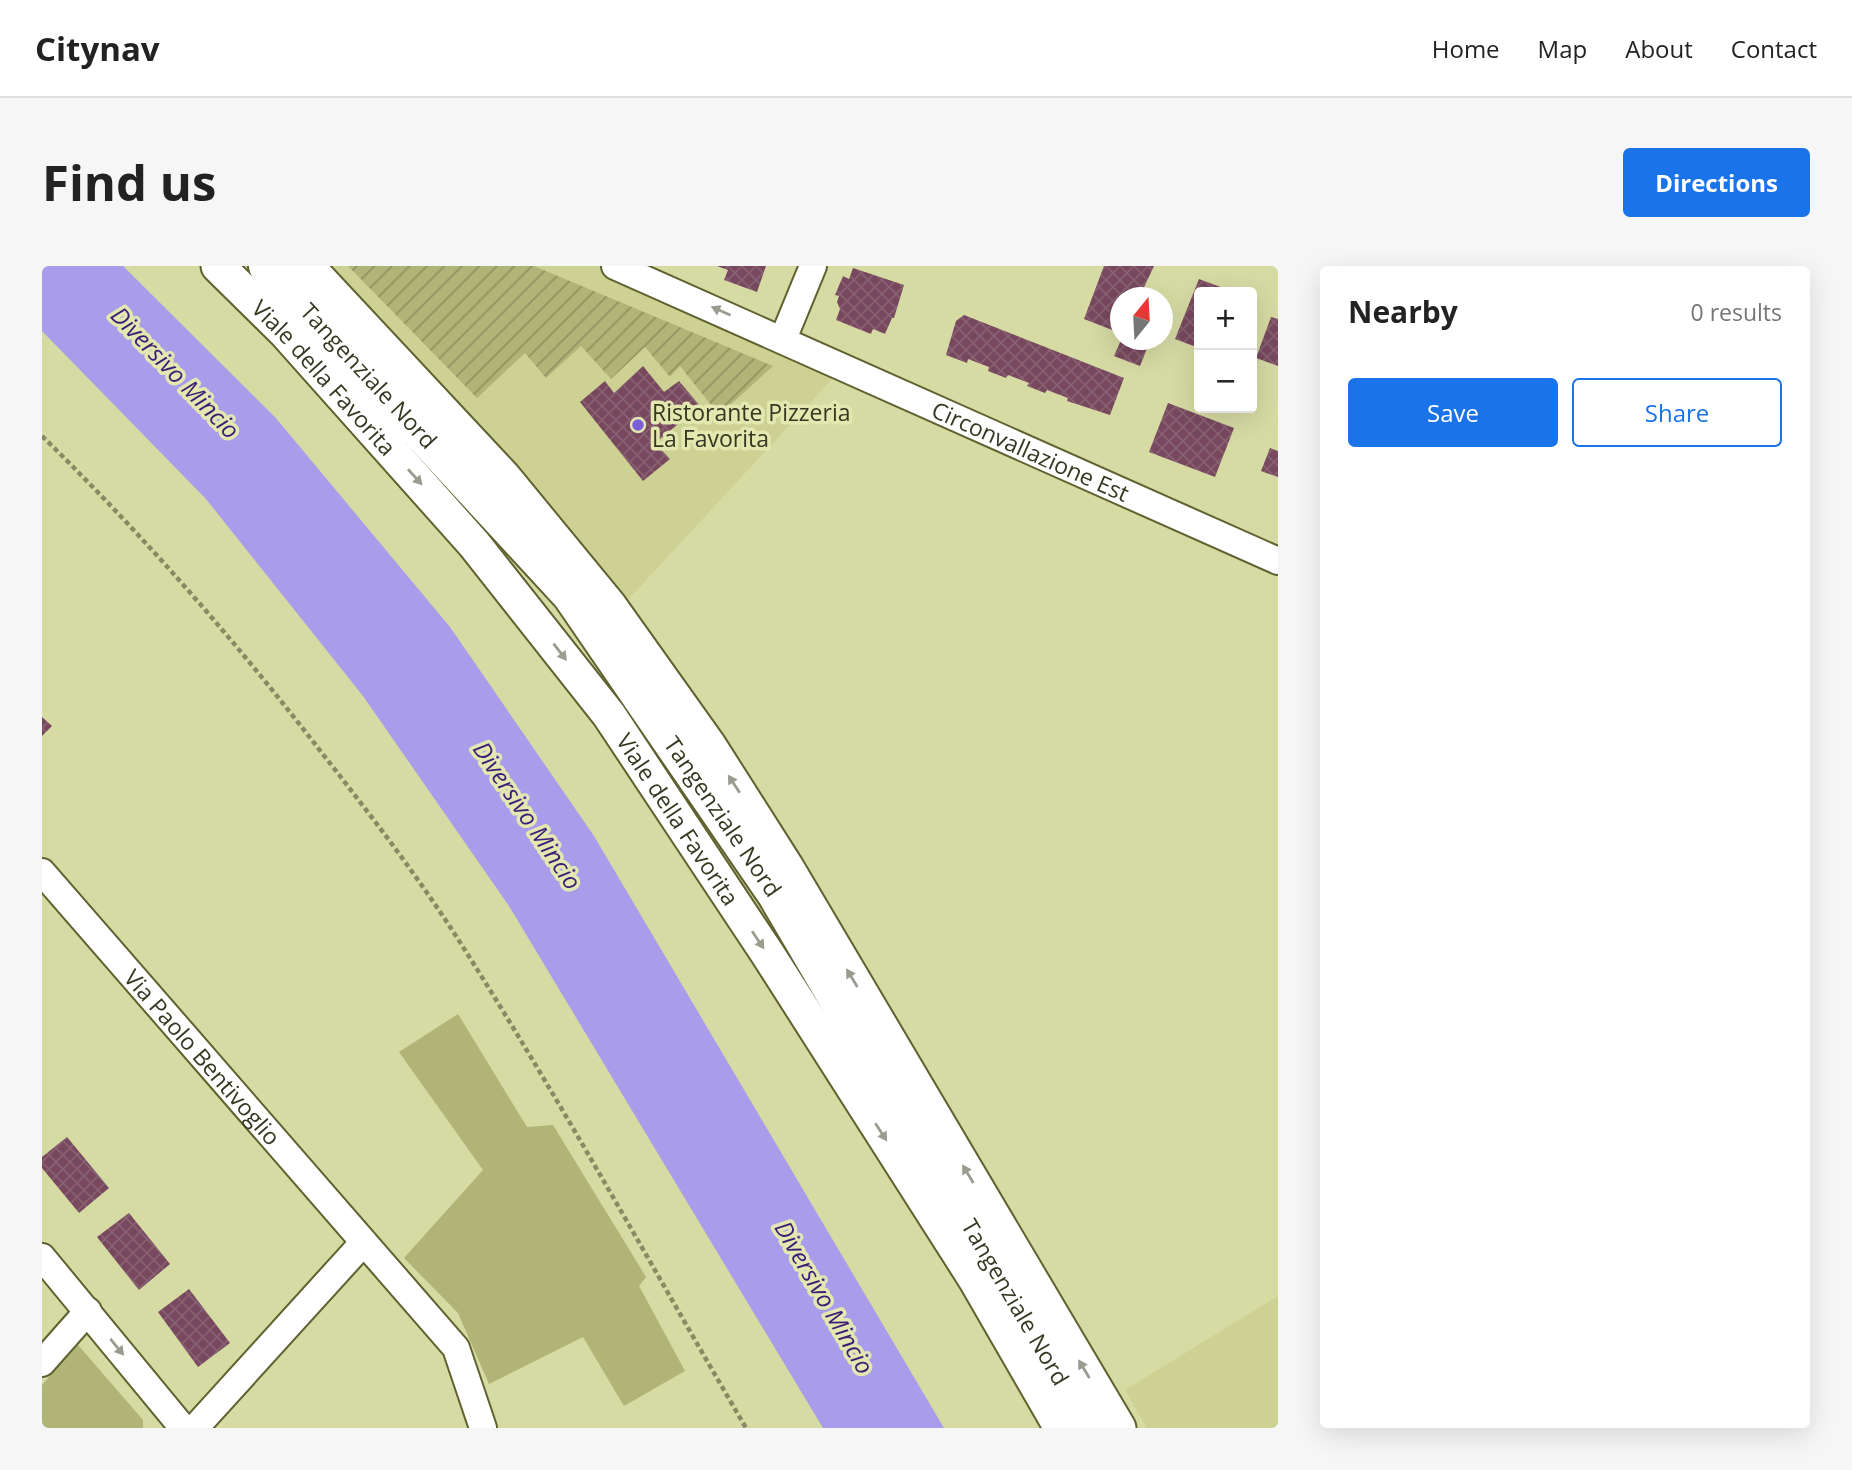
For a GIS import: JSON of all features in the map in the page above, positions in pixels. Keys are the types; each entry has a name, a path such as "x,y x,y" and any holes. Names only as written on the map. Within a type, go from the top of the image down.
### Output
{"highway":[{"name":"Tangenziale Nord","path":"268,266 571,594 776,893 1090,1428"}],"main road":[{"name":"Viale della Favorita","path":"218,266 285,332 474,544 609,715 767,953 975,1279 1061,1428"},
{"path":"307,266 504,477 610,606 702,735 794,878 1119,1428"}],"street":[{"name":"Circonvallazione Est","path":"615,266 1278,561"},
{"path":"783,340 813,266"},
{"name":"Via Paolo Bentivoglio","path":"42,872 456,1348 483,1428"},
{"path":"195,1428 363,1243"},
{"path":"42,1257 183,1428"},
{"path":"42,1363 88,1311"}],"path":[{"path":"42,436 93,486 233,639 375,821 455,935 563,1110 746,1428"}],"shaded area":[{"path":"301,266 615,266 843,367 624,604"},
{"path":"348,266 534,266 773,366 719,415 680,366 670,377 645,347 611,379 581,346 546,378 525,353 477,398"},
{"path":"458,1014 527,1127 553,1125 646,1277 639,1286 685,1371 624,1406 583,1337 489,1384 458,1313 404,1258 483,1170 399,1052"},
{"path":"1278,1296 1278,1428 1147,1428 1125,1390"},
{"path":"78,1345 143,1420 143,1428 42,1428 42,1385"}],"water":[{"name":"Diversivo Mincio","path":"42,266 123,266 275,417 450,627 594,836 944,1428 823,1428 509,906 363,696 206,499 42,331"}],"building":[{"path":"717,266 766,266 757,292 724,280 728,270"},
{"path":"1104,266 1154,266 1144,287 1110,287 1110,329 1084,319"},
{"path":"853,268 904,285 894,318 885,334 873,329 871,334 836,320 840,309 837,302 839,296 835,295 843,276 849,279"},
{"path":"1199,279 1221,287 1196,287"},
{"path":"1194,292 1194,346 1175,339"},
{"path":"964,315 1124,378 1110,415 1067,401 1068,398 1047,390 1045,393 1027,386 1029,383 1008,375 1006,378 988,371 989,367 968,359 967,363 946,355 956,321"},
{"path":"1271,317 1278,319 1278,366 1257,358"},
{"path":"1117,350 1146,350 1140,366 1114,356"},
{"name":"Ristorante Pizzeria La Favorita","path":"643,366 664,392 679,381 700,406 655,443 670,459 643,481 580,402 605,381 614,393"},
{"path":"1168,403 1234,428 1215,477 1149,452"},
{"path":"1270,448 1278,451 1278,477 1261,471"},
{"path":"42,717 52,726 42,736"},
{"path":"67,1137 109,1188 79,1213 42,1168 42,1157"},
{"path":"129,1213 170,1264 139,1290 97,1237"},
{"path":"189,1289 230,1343 198,1367 158,1312"}],"place":[{"name":"Ristorante Pizzeria La Favorita","path":"638,425"}]}
